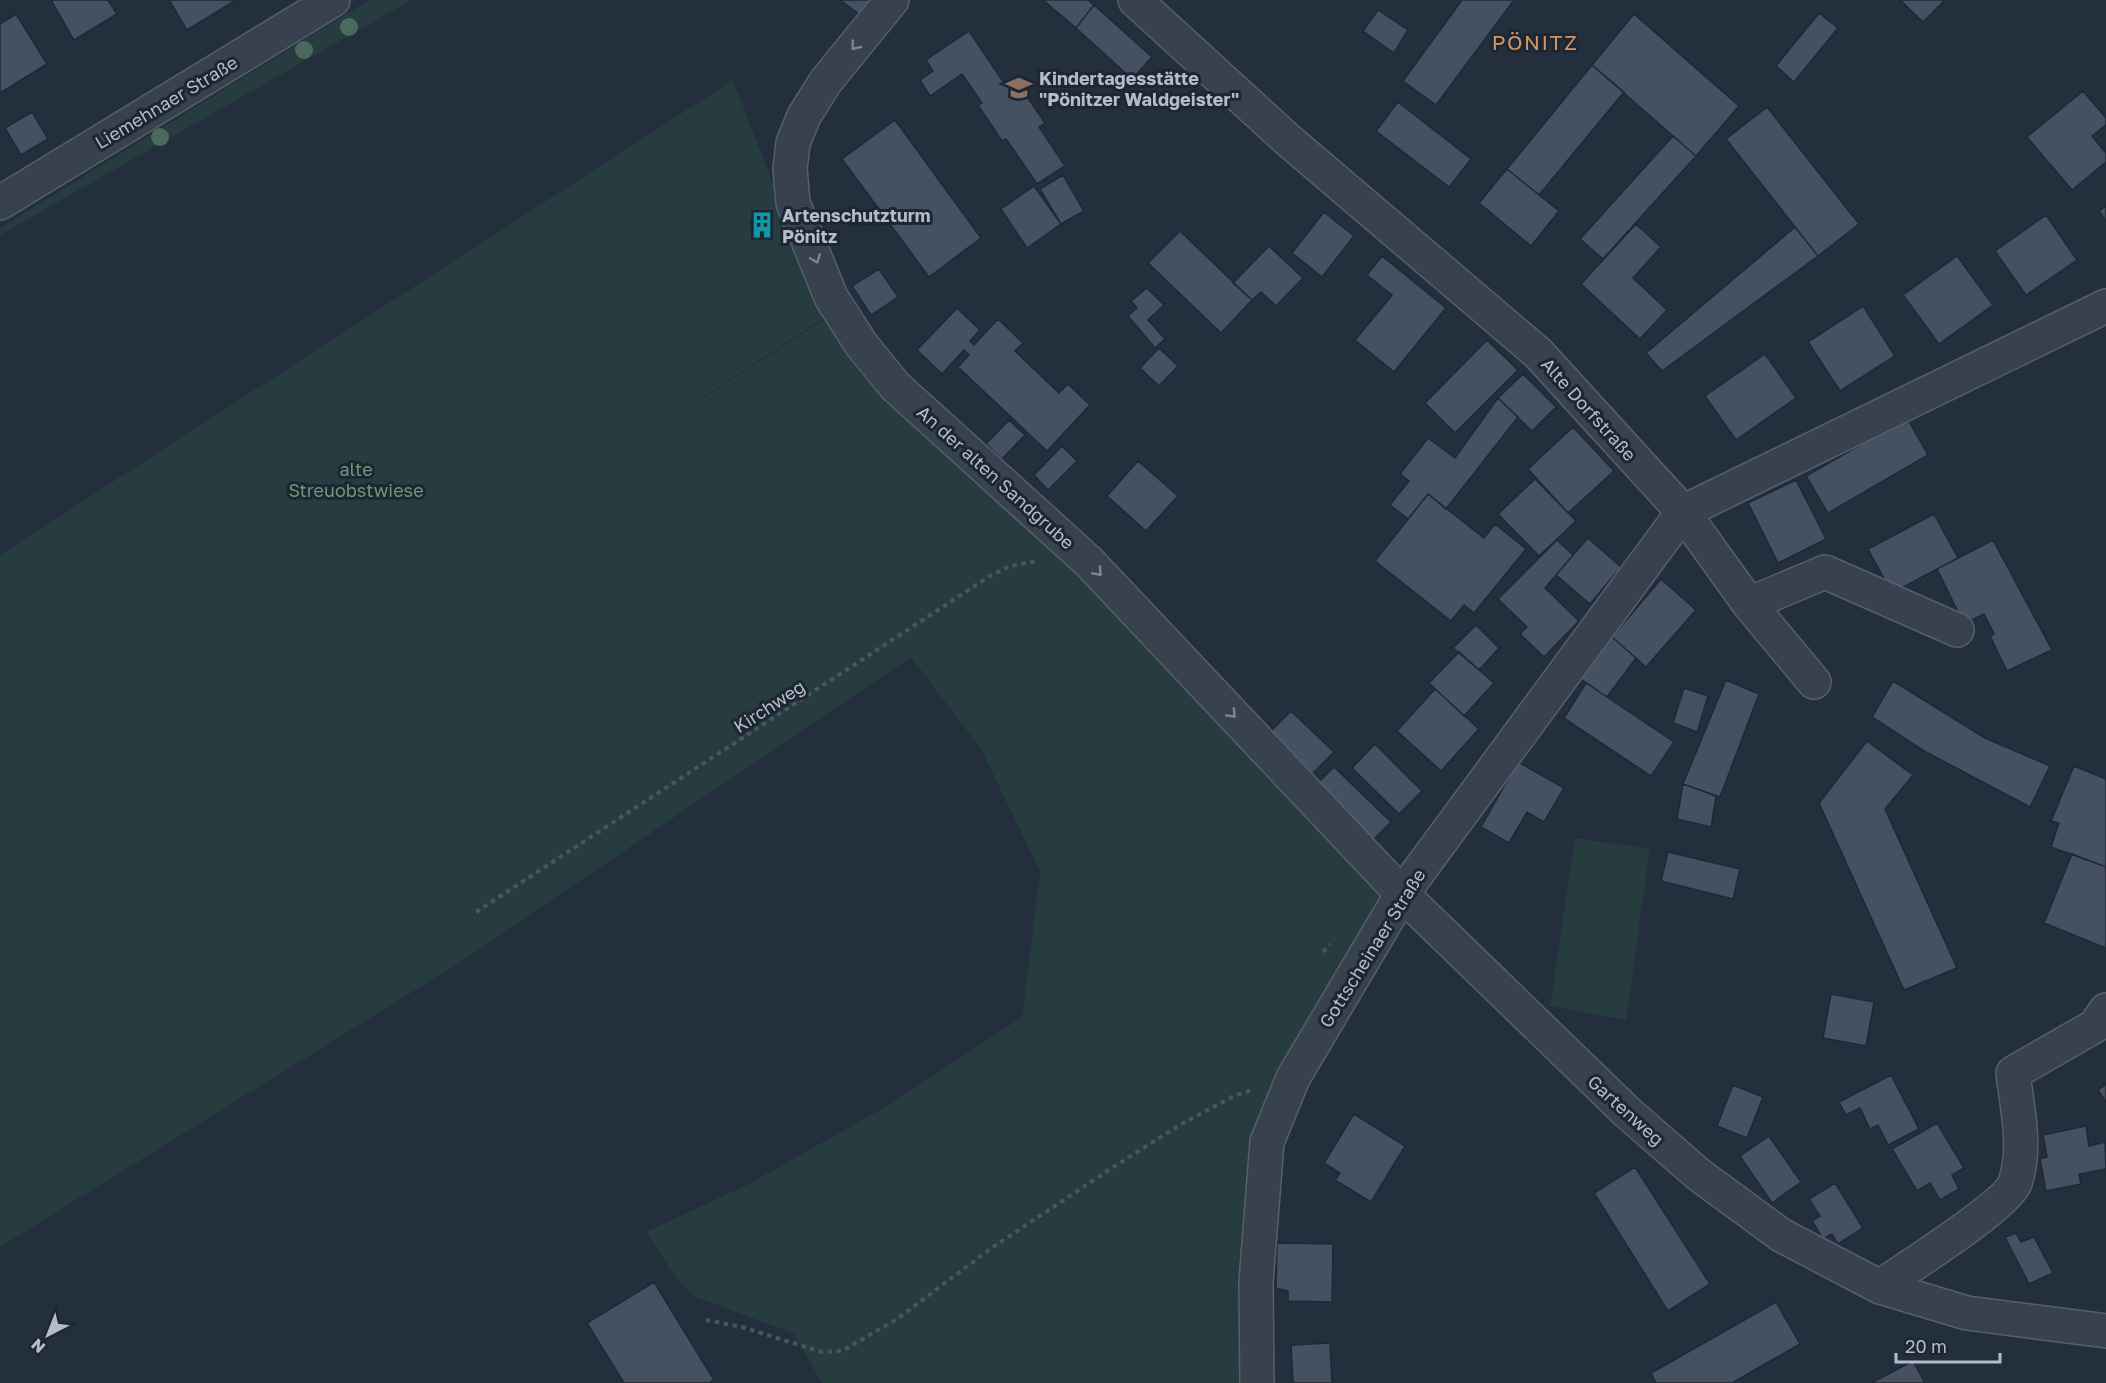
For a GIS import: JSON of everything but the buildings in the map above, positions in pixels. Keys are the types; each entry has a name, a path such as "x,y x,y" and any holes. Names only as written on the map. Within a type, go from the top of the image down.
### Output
{"street":[{"name":"Liemehnaer Straße","path":"0,204 333,0"},
{"name":"An der alten Sandgrube","path":"892,0 826,81 804,116 793,143 790,169 793,203 831,297 861,344 895,386 1089,562 1402,894"},
{"name":"Alte Dorfstraße","path":"1135,0 1288,140 1538,353 1683,512 1749,604 1814,682"},
{"path":"1683,512 2106,306"},
{"name":"Gottscheinaer Straße","path":"1257,1383 1256,1281 1267,1142 1293,1078 1402,894 1683,512"},
{"path":"1749,604 1825,572 1957,630"},
{"name":"Gartenweg","path":"1402,894 1627,1112 1698,1174 1781,1235 1880,1287 1967,1313 2106,1331"},
{"path":"1880,1287 1992,1208 2014,1185 2021,1144 2013,1073 2095,1026 2106,1010"}],"path":[{"name":"Kirchweg","path":"476,912 990,576 1011,566 1030,561 1089,562"},
{"path":"706,1320 742,1327 822,1352 842,1351 897,1319 993,1247 1183,1123 1234,1096 1293,1078"}],"green space":[{"path":"369,0 411,0 0,235 0,228"},
{"name":"alte Streuobstwiese","path":"733,80 824,318 589,472 842,308 1392,886 1282,1081 1246,1383 822,1383 793,1333 696,1297 676,1278 646,1232 751,1183 885,1107 1022,1017 1040,871 981,749 911,657 454,966 0,1247 0,555"},
{"path":"1575,838 1650,849 1626,1020 1550,1006"}],"place":[{"name":"Kindertagesstätte \"Pönitzer Waldgeister\"","path":"1019,88"},
{"name":"Artenschutzturm Pönitz","path":"762,225"}],"district":[{"name":"PÖNITZ","path":"1535,42"}]}
